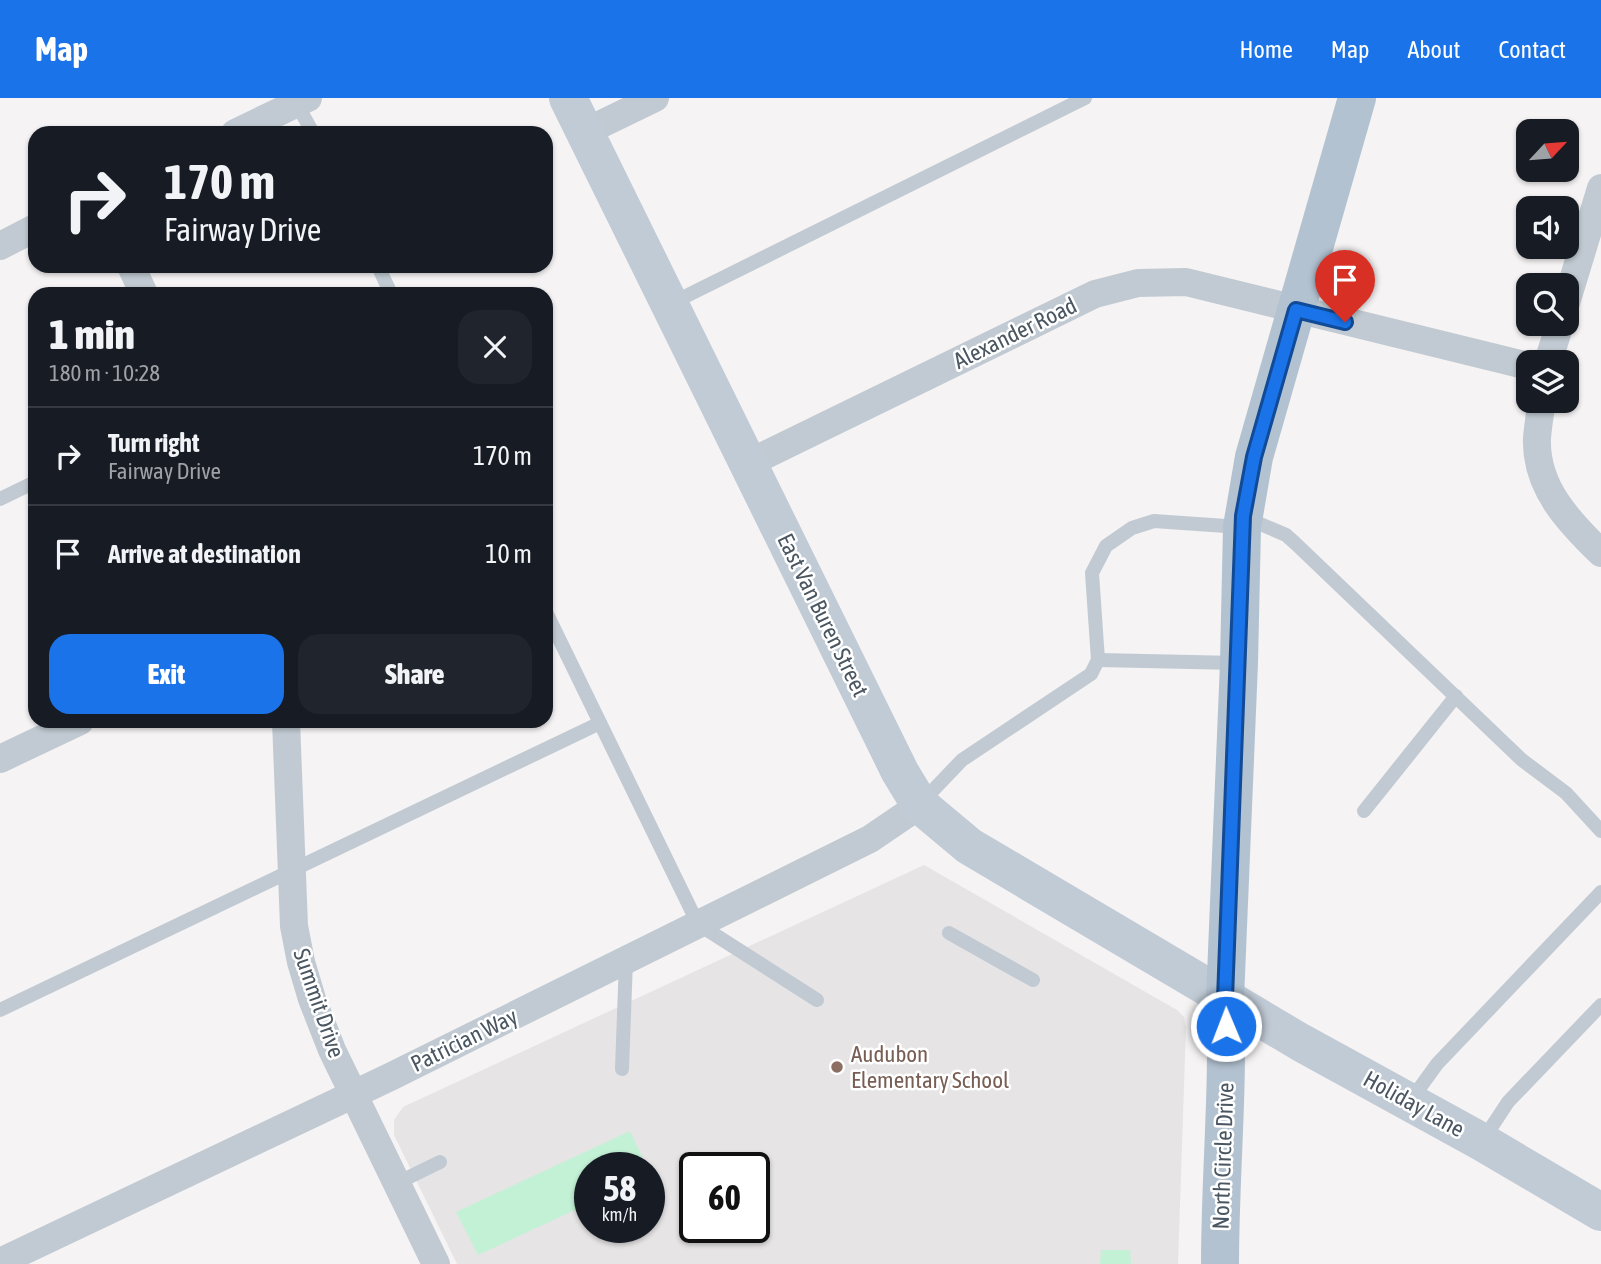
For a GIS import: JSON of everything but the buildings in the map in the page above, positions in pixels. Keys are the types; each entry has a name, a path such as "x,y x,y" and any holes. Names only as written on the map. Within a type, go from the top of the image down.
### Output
{"main road":[{"name":"North Circle Drive","path":"1220,1264 1220,1195 1228,1054 1225,999 1242,522 1254,457 1352,99"}],"street":[{"name":"East Van Buren Street","path":"568,98 900,772 920,805 969,846 1225,999"},
{"path":"585,132 655,98"},
{"path":"249,126 300,100"},
{"path":"1575,273 1601,188"},
{"path":"0,246 28,232"},
{"name":"Alexander Road","path":"749,463 1095,294 1138,283 1186,282 1516,363"},
{"path":"1540,413 1537,440 1541,467 1551,494 1570,522 1601,553"},
{"path":"0,759 65,728"},
{"name":"Summit Drive","path":"286,728 293,926 301,962 328,1039 436,1264"},
{"name":"Patrician Way","path":"0,1262 354,1094 870,839 920,805"},
{"name":"Holiday Lane","path":"1225,999 1482,1142 1601,1212"}],"lane":[{"path":"670,304 1085,98"},
{"path":"300,100 310,126"},
{"path":"0,499 28,485"},
{"path":"920,805 962,760 1091,674 1098,660 1092,573 1106,546 1132,528 1154,521 1242,522 1286,535 1522,760 1566,793 1601,831"},
{"path":"553,626 698,924 817,1000"},
{"path":"1098,660 1239,663"},
{"path":"1364,811 1457,696"},
{"path":"0,1010 600,723"},
{"path":"1410,1102 1437,1064 1601,892"},
{"path":"949,933 1033,980"},
{"path":"622,1069 626,960"},
{"path":"1482,1142 1508,1102 1601,1005"},
{"path":"397,1183 440,1162"}],"shaded area":[{"name":"Audubon Elementary School","path":"924,865 1177,1010 1184,1017 1186,1027 1178,1264 457,1264 394,1135 394,1120 403,1107"}],"green space":[{"path":"630,1131 640,1152 585,1152"},
{"path":"574,1157 574,1210 478,1255 456,1212"},
{"path":"1101,1250 1130,1250 1131,1264 1100,1264"}],"place":[{"name":"Audubon Elementary School","path":"837,1067"}],"route":[{"path":"1226,1026 1243,516 1254,457 1296,310 1345,322"}]}
